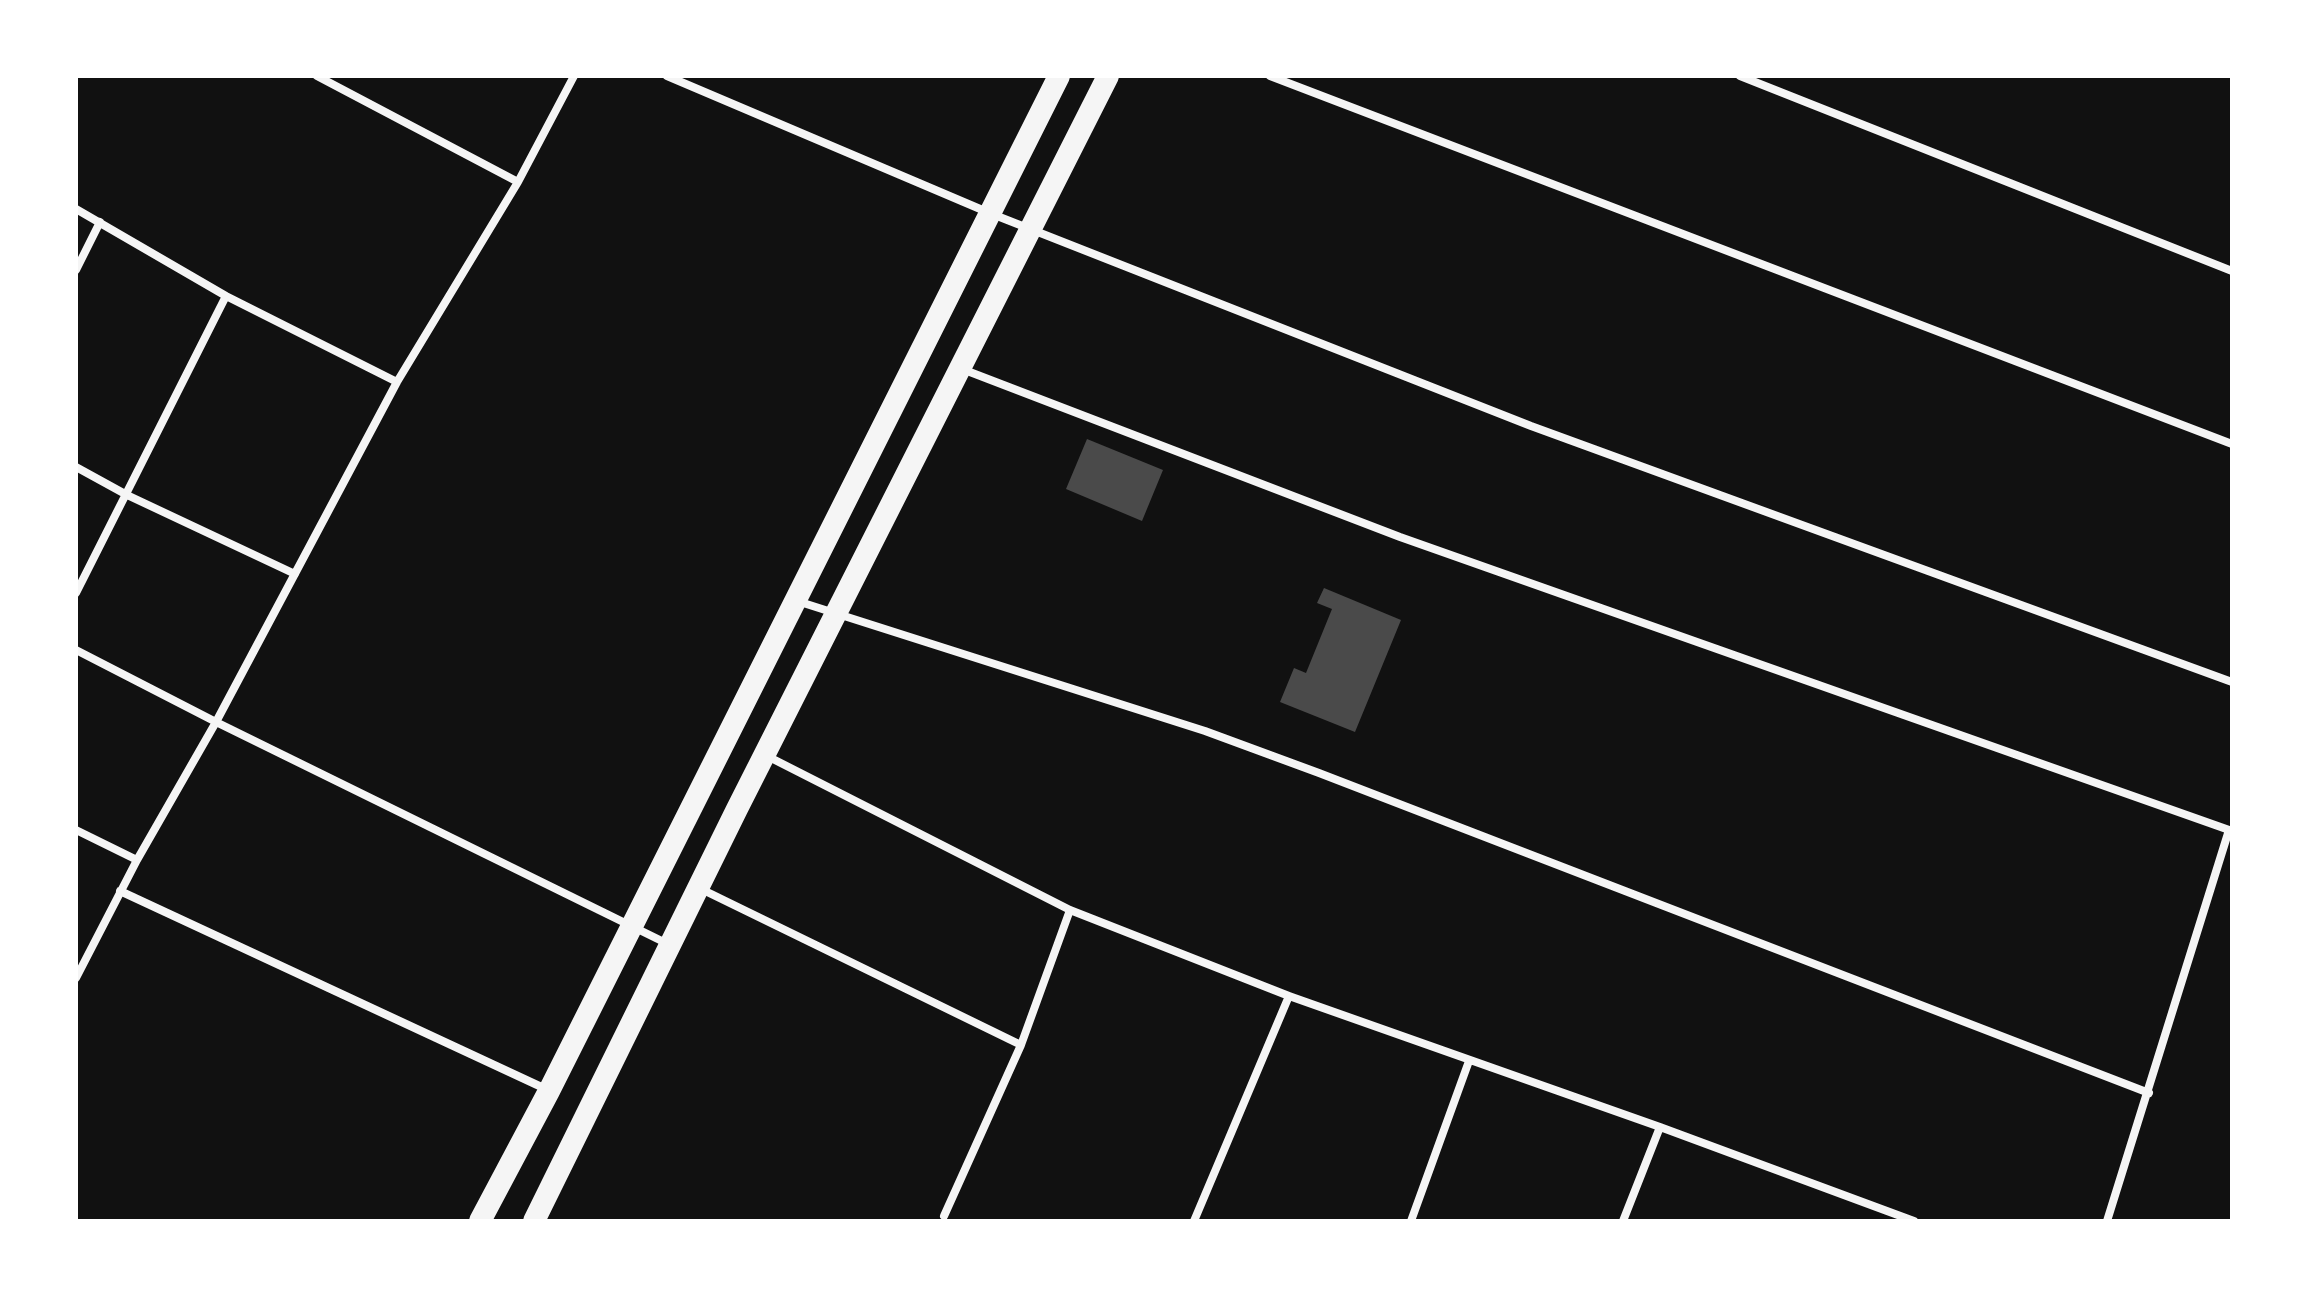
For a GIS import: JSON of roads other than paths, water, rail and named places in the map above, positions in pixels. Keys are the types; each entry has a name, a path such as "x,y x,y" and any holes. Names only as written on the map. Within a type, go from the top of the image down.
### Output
{"highway":[{"path":"480,1221 632,927 1059,76"},
{"path":"534,1221 764,755 1108,76"}],"street":[{"path":"317,76 518,182"},
{"path":"76,978 120,891 216,722 397,382 518,182 574,76"},
{"path":"667,76 1030,230 1531,426 2232,682"},
{"path":"1270,76 2232,444"},
{"path":"1740,76 2232,271"},
{"path":"76,209 226,296 397,382"},
{"path":"76,270 100,222"},
{"path":"76,593 226,296"},
{"path":"960,368 1400,537 2231,831 2107,1221"},
{"path":"76,467 127,495 295,574"},
{"path":"796,601 1205,731 1291,762 2149,1093"},
{"path":"76,650 670,945"},
{"path":"764,755 1070,910 1289,996 1660,1127 1914,1221"},
{"path":"76,830 137,860"},
{"path":"698,887 1021,1045"},
{"path":"120,891 549,1091"},
{"path":"944,1216 1021,1045 1070,910"},
{"path":"1194,1221 1289,996"},
{"path":"1411,1221 1469,1061"},
{"path":"1623,1221 1660,1127"}]}
